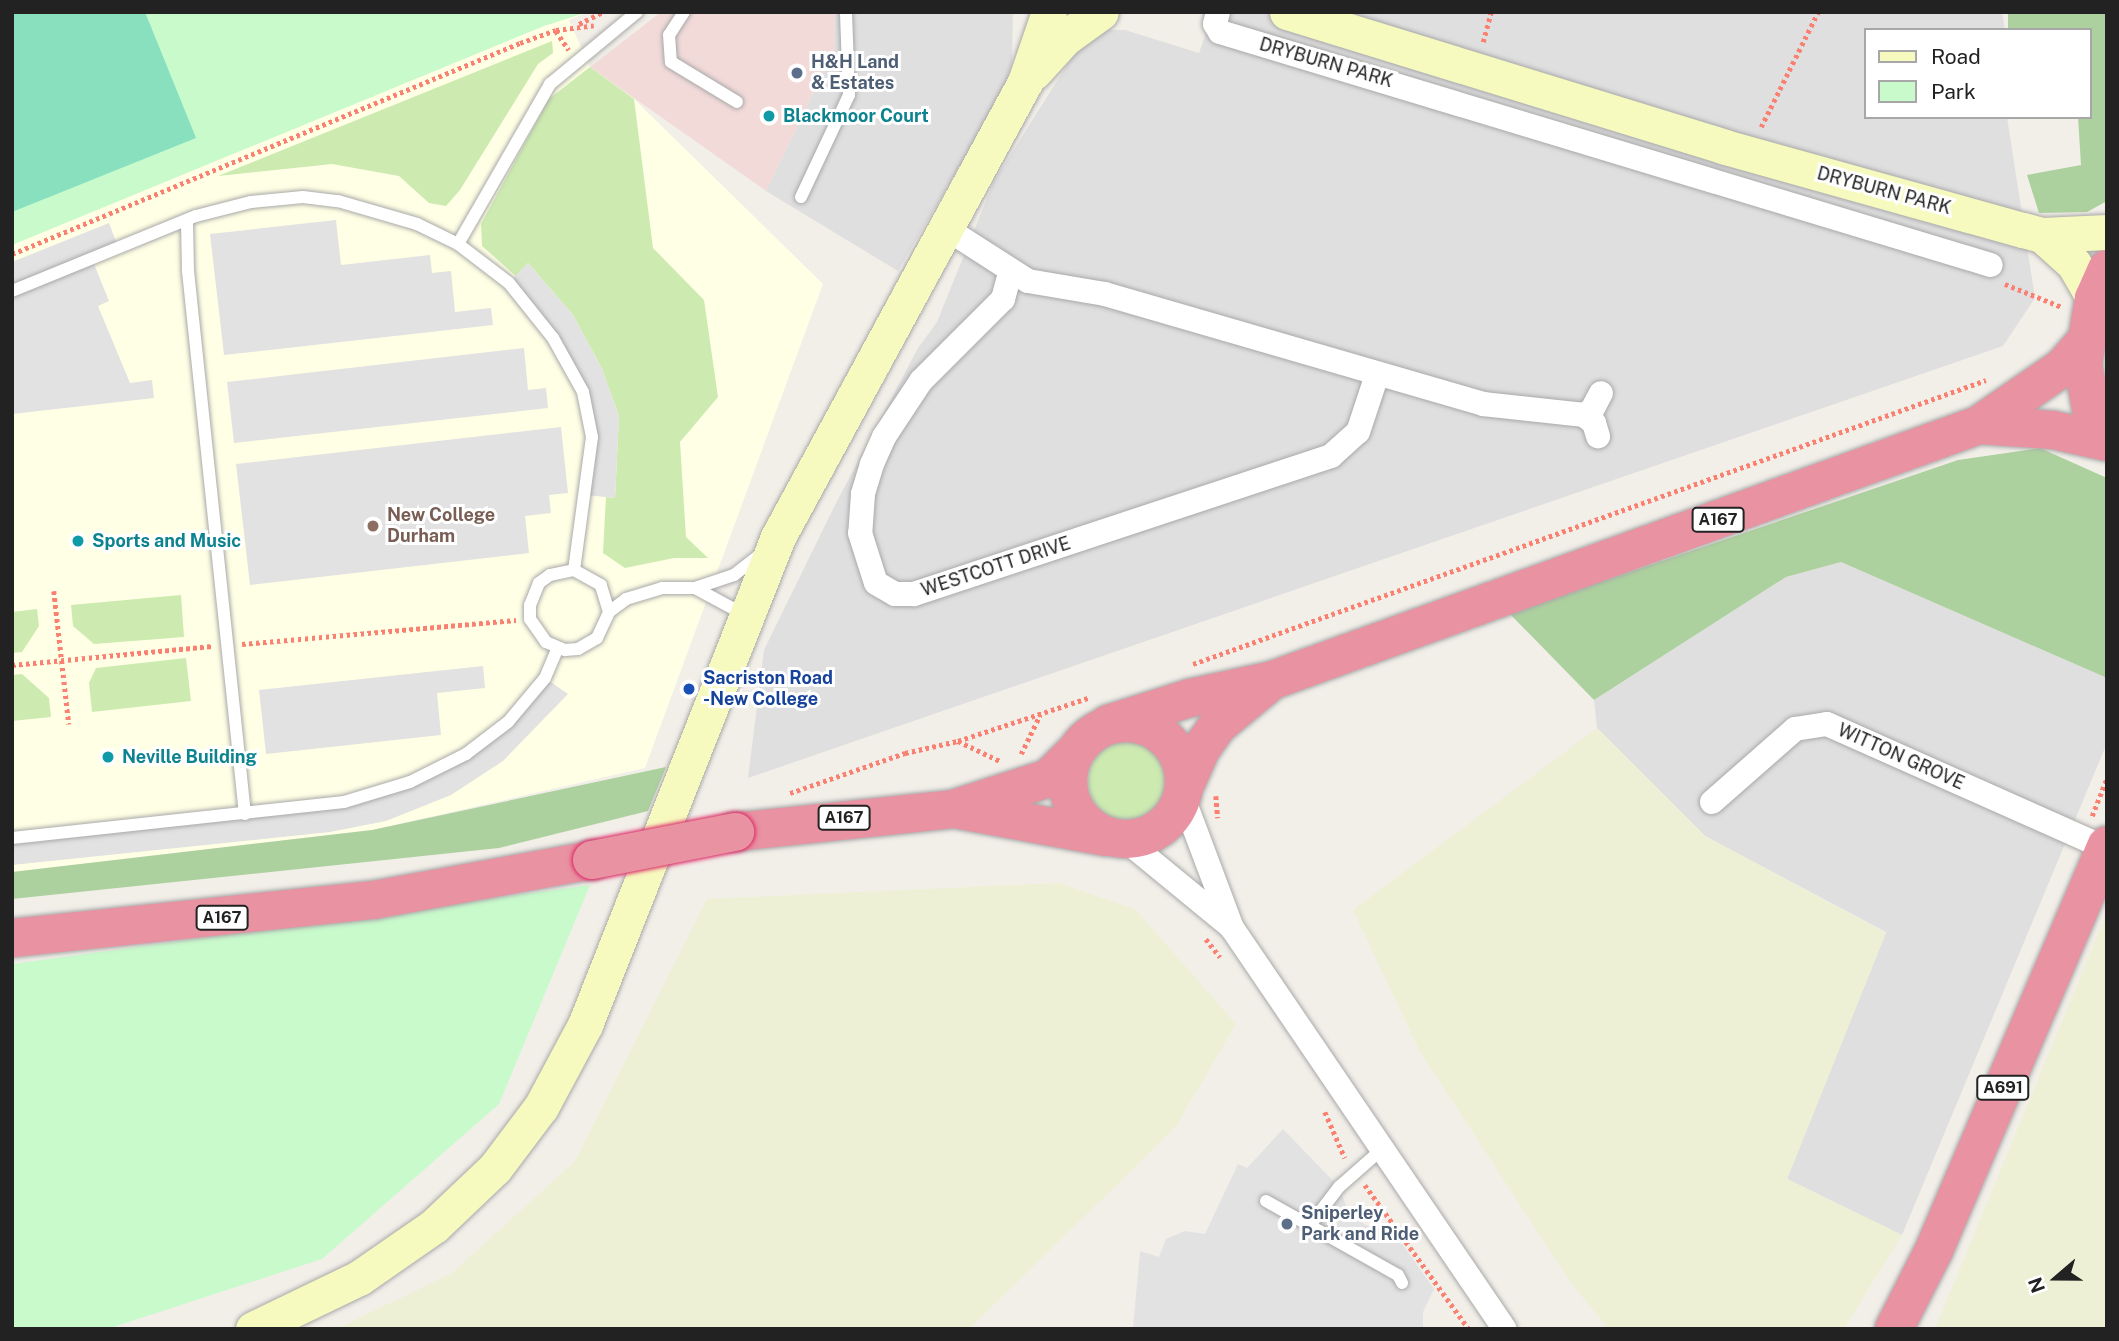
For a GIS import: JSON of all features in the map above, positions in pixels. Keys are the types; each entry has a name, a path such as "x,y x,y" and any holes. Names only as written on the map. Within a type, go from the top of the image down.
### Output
{"highway":[{"path":"2088,291 2083,384 2091,408 2107,434"},
{"name":"A167","path":"1100,710 1190,698 1273,680 1979,425 2063,367 2085,342"},
{"name":"A167","path":"1979,425 2053,430 2107,442"},
{"name":"A167","path":"1195,790 1201,749 1217,726 1273,680"},
{"path":"1100,710 1161,736 1181,760 1195,790 1160,829 1139,838 1119,838 1091,827 1076,812 1068,782 1077,750 1100,710"},
{"name":"A167","path":"12,938 374,900 735,832 953,809 1049,778 1077,750"},
{"name":"A167","path":"953,809 1119,838"},
{"name":"A691","path":"1894,1329 1934,1250 2106,846"}],"main road":[{"path":"253,1329 359,1278 434,1226 495,1168 541,1107 586,1025 775,545 832,432 947,229 1025,82 1049,12"},
{"path":"1025,82 1066,38 1101,12"},
{"name":"DRYBURN PARK","path":"1287,12 1740,151 2042,235 2107,232"},
{"name":"DRYBURN PARK","path":"2042,235 2074,264 2088,291"}],"street":[{"name":"DRYBURN PARK","path":"1218,12 1215,24 1220,32 1453,99 1991,265"},
{"path":"1453,99 1462,66"},
{"path":"1714,181 1740,151"},
{"path":"947,229 1010,273 1028,281 1105,294 1377,375 1493,406 1584,415 1594,423 1598,436"},
{"name":"WESTCOTT DRIVE","path":"1010,273 1003,299 920,381 872,464 863,494 860,533 876,583 895,594 914,594 1331,456 1358,432 1377,375"},
{"path":"1584,415 1592,410 1601,393"},
{"name":"WITTON GROVE","path":"1713,803 1795,729 1827,724 2106,846"},
{"path":"1195,790 1232,928"},
{"path":"1119,838 1232,928 1505,1329"}],"lane":[{"path":"458,244 550,84 637,12"},
{"path":"684,12 669,35 671,62 737,102"},
{"path":"801,197 849,95 846,12"},
{"path":"12,291 187,223 196,216 251,202 303,197 370,208 458,244 509,283 552,338 583,392 593,437 575,570"},
{"path":"187,223 188,271 245,814"},
{"path":"610,612 643,593 695,588 734,575 775,545"},
{"path":"575,570 601,585 610,612 606,626 590,644 558,648 546,642 530,619 530,605 539,583 550,575 575,570"},
{"path":"695,588 746,615"},
{"path":"12,838 344,802 442,768 508,722 545,678 558,648"},
{"path":"1310,1225 1354,1170 1381,1150"},
{"path":"1266,1201 1398,1275 1402,1283"}],"path":[{"path":"12,254 520,43 575,26 603,12"},
{"path":"1740,151 1763,117 1818,12"},
{"path":"1991,265 1999,282 2088,291"},
{"path":"1185,667 1996,377"},
{"path":"54,591 69,724"},
{"path":"12,665 530,619"},
{"path":"776,797 905,753 958,741 1041,714 1100,710"},
{"path":"1019,756 1041,714"},
{"path":"958,741 1003,762"},
{"path":"1195,790 1221,829"},
{"path":"1200,933 1222,960"},
{"path":"1322,1107 1339,1150 1469,1329"}],"shaded area":[{"name":"New College Durham","path":"12,12 588,12 569,20 590,67 634,99 823,284 645,768 372,830 12,872"},
{"path":"661,12 835,12 834,49 766,191 590,67"},
{"path":"835,12 1013,12 1012,62 1003,92 898,271 766,191 834,49"},
{"path":"1213,12 2002,12 2005,28 1864,28 1864,119 2007,119 2035,298 2003,346 748,778 764,650 835,505 918,348 937,322 994,181 1081,43 1108,30 1125,30 1199,53"},
{"path":"336,220 341,265 430,255 432,273 451,271 455,312 491,308 493,325 224,355 210,234"},
{"path":"109,223 117,244 90,254 109,301 98,306 130,383 152,380 154,398 12,414 12,262"},
{"path":"528,263 573,315 602,369 619,416 615,498 586,495 590,462 583,392 509,283"},
{"path":"524,348 528,390 546,388 548,408 234,443 227,382"},
{"name":"New College Durham","path":"561,427 568,493 549,495 551,513 525,516 529,553 250,585 236,464"},
{"path":"1841,562 2107,678 2107,743 1902,1235 1787,1179 1886,932 1705,836 1597,728 1594,700 1786,577"},
{"path":"483,666 485,688 437,693 441,735 266,754 259,690"},
{"path":"545,678 568,694 503,761 451,795 386,821 330,832 12,865 12,838 344,802 467,754"},
{"path":"1597,728 1705,836 1886,933 1787,1179 1902,1235 1844,1329 1609,1329 1573,1286 1420,1052 1353,910"},
{"path":"1059,883 1135,909 1236,1024 1175,1128 969,1329 336,1329 452,1273 575,1161 707,899"},
{"path":"2107,912 2107,1329 1935,1329"},
{"name":"Sniperley Park and Ride","path":"1283,1129 1339,1187 1350,1216 1403,1245 1434,1289 1423,1312 1423,1329 1133,1329 1140,1251 1159,1257 1166,1239 1185,1231 1205,1234 1238,1164 1247,1168"}],"green space":[{"path":"12,12 588,12 544,26 12,245"},
{"path":"12,12 145,12 196,138 12,212"},
{"path":"2008,12 2107,12 2107,201 2087,212 2039,213 2027,175 2081,165 2078,119 2091,119 2091,28 2008,28"},
{"path":"552,41 553,53 538,64 460,190 446,206 429,203 399,176 332,164 218,176"},
{"path":"590,67 634,99 653,248 704,300 718,397 680,442 686,537 708,558 674,558 625,568 603,553 606,497 615,498 619,416 602,369 573,315 528,263 516,276 482,246 481,224 549,99"},
{"path":"2040,448 2107,478 2107,678 1841,562 1786,577 1594,700 1509,613 1958,460"},
{"path":"181,595 184,637 94,644 73,626 71,605"},
{"path":"37,609 39,626 22,652 12,653 12,612"},
{"path":"186,658 191,701 92,712 89,683 96,668"},
{"path":"22,674 49,698 51,717 12,721 12,675"},
{"path":"1128,741 1143,744 1156,753 1165,766 1168,781 1165,796 1156,809 1143,818 1128,821 1113,818 1100,809 1091,796 1088,781 1091,766 1100,753 1113,744"},
{"path":"666,767 648,811 499,848 12,899 12,872 372,830"},
{"path":"590,885 499,1104 322,1259 107,1329 12,1329 12,964"}],"place":[{"name":"H&H Land & Estates","path":"797,73"},
{"name":"Blackmoor Court","path":"769,116"},
{"name":"New College Durham","path":"373,526"},
{"name":"Sports and Music","path":"78,541"},
{"name":"Sacriston Road -New College","path":"689,689"},
{"name":"Neville Building","path":"108,757"},
{"name":"Sniperley Park and Ride","path":"1287,1224"}]}
